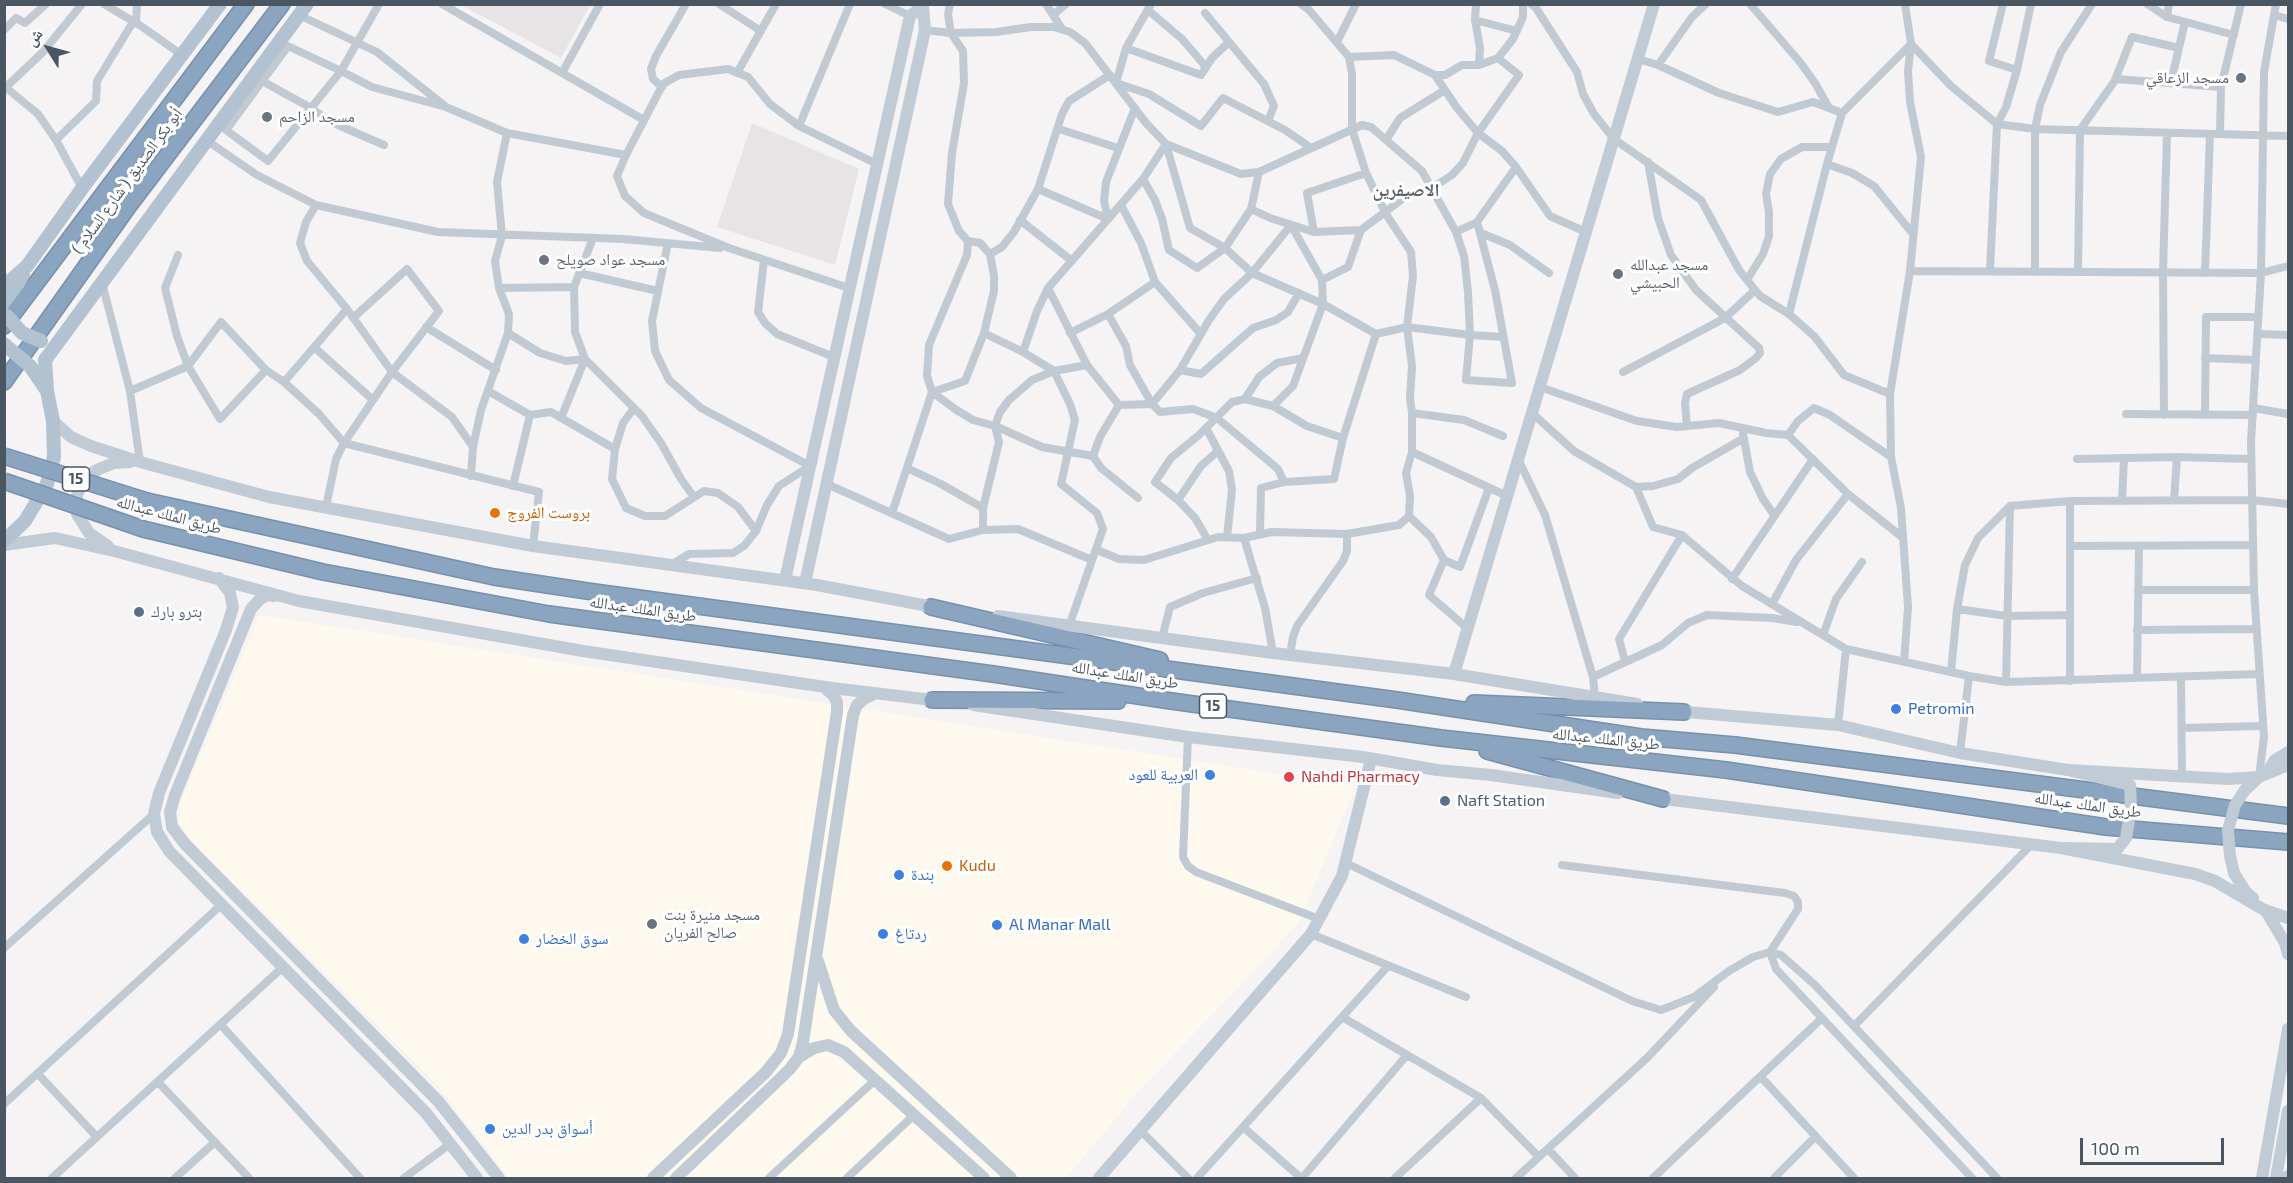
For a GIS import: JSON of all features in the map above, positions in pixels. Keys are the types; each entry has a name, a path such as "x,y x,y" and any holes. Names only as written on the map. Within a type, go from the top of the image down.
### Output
{"highway":[{"name":"( شارع السلام ) أبو بكر الصديق","path":"6,321 246,4"},
{"name":"( شارع السلام ) أبو بكر الصديق","path":"4,382 128,207 282,4"},
{"name":"طريق الملك عبدالله","path":"4,456 147,501 494,577 1250,682 1397,700 1641,737 1735,745 2289,816"},
{"name":"طريق الملك عبدالله","path":"4,481 143,529 323,572 549,614 982,672 1171,701 1441,738 1726,770 2106,827 2289,842"},
{"path":"931,607 1250,682"},
{"path":"932,700 1171,701"},
{"path":"1397,700 1684,712"},
{"path":"1441,738 1663,799"}],"main road":[{"path":"66,331 41,341 22,333 6,321 10,299 27,266 82,188 220,4"},
{"path":"1454,674 1654,4"},
{"path":"785,580 910,16 923,5"},
{"path":"806,583 925,30 923,5"},
{"path":"4,543 25,520 47,484 54,457 53,421 46,391 45,360 303,10"},
{"path":"4,286 27,266"},
{"path":"4,344 30,366 46,391"},
{"path":"53,421 71,437 91,446 140,462 269,497 533,546 806,583 931,607 1273,653 1454,674 1684,712 1838,725 1960,753 2068,770 2130,785 2131,808 2126,838 2117,849 2061,848 1437,770 1371,759 1188,737 932,700 824,687 583,651 268,595 260,598 251,609 175,795 170,812 172,828 184,844 438,1101 499,1179"},
{"path":"114,551 89,533 77,514 77,495 84,478 99,469 114,463 140,462"},
{"path":"4,543 55,538 219,578 299,601"},
{"path":"219,578 230,593 233,607 226,630 159,793 154,814 157,832 168,851 426,1113 477,1179"},
{"path":"653,1179 766,1072 781,1053 789,1034 837,712 837,702 824,687"},
{"path":"799,1057 853,715 857,705 876,693"},
{"path":"2289,752 2275,760 2263,775 2245,790 2235,805 2228,830 2234,873 2245,891 2266,911 2289,954"},
{"path":"1099,1179 1311,934 1342,876 1371,759"},
{"path":"2068,770 2228,779 2263,775 2289,765"},
{"path":"2061,848 2195,874 2215,881 2266,911 2289,918"},
{"path":"816,955 834,1010 851,1031 1011,1179"},
{"path":"2262,1179 2289,1029"},
{"path":"676,1179 789,1070 799,1057 814,1048 828,1045 844,1052 984,1179"},
{"path":"2276,1179 2289,1111"}],"street":[{"path":"4,30 16,18 25,23 45,4"},
{"path":"82,4 43,52 5,87 38,114 56,140 82,188"},
{"path":"104,4 182,55"},
{"path":"56,140 96,101 97,81 134,23 137,4"},
{"path":"379,4 341,71 268,161 226,130 288,45 341,71 372,87 446,107 507,133 626,155"},
{"path":"442,4 644,120"},
{"path":"562,73 600,4"},
{"path":"662,87 653,79 651,69 686,4"},
{"path":"719,4 761,31"},
{"path":"737,73 776,4"},
{"path":"799,126 850,4"},
{"path":"885,4 910,16"},
{"path":"932,392 965,381 984,333 994,291 990,254 980,243 968,241 959,231 948,204 952,153 964,83 963,51 951,33 948,14 950,4"},
{"path":"1046,4 1062,29"},
{"path":"1053,15 1066,4"},
{"path":"1097,550 1119,559 1144,560 1208,540 1227,537 1244,538 1272,532 1347,534 1399,525 1409,516 1410,496 1406,473 1412,452 1410,398 1412,366 1407,327 1413,276 1411,252 1386,214 1366,173 1352,129 1352,74 1349,57 1309,10 1301,4"},
{"path":"1476,4 1475,20 1480,48 1479,65"},
{"path":"1349,57 1394,55 1435,75 1445,75 1462,64 1479,65 1498,58 1513,39 1523,17 1523,4"},
{"path":"1658,65 1692,17 1706,4"},
{"path":"1750,4 1800,62 1815,83 1828,108"},
{"path":"1904,662 1908,607 1901,508 1891,457 1890,394 1910,271 1921,157 1910,102 1908,71 1911,44 1905,4"},
{"path":"2003,4 1989,61 2016,70"},
{"path":"1990,271 1997,124 2006,107 2031,4"},
{"path":"2036,272 2035,129 2040,105 2061,52 2092,4"},
{"path":"2147,4 2167,17 2234,35"},
{"path":"2167,17 2169,4"},
{"path":"2220,134 2221,87 2241,4"},
{"path":"2263,775 2264,737 2253,590 2251,459 2261,273 2264,72 2276,4"},
{"path":"1337,42 1356,5"},
{"path":"1536,6 1577,72 1594,114 1614,139 1701,200 1739,270 1755,290 1760,296 1789,314 1814,336 1844,375 1890,394"},
{"path":"1116,84 1126,48 1149,7 1182,39 1206,67"},
{"path":"303,10 377,52 446,107"},
{"path":"1205,13 1264,84 1274,106 1268,121"},
{"path":"2274,15 2289,19"},
{"path":"1475,20 1517,30"},
{"path":"2171,82 2185,22"},
{"path":"925,30 951,33 996,32 1031,27 1054,27 1070,32 1085,43 1166,144 1190,228 1225,248 1252,273 1323,304 1376,334 1407,327 1503,337"},
{"path":"2078,272 2080,130 2115,80 2132,37 2179,48"},
{"path":"1126,48 1201,75 1212,58 1228,43"},
{"path":"1789,314 1842,113 1911,44"},
{"path":"1911,44 1951,86 1997,124 2035,129 2289,136"},
{"path":"1251,209 1270,218 1314,232 1361,230 1386,214 1405,197 1432,188 1452,175 1463,163 1478,133 1519,75 1498,58"},
{"path":"1638,59 1658,65 1719,93 1778,112 1814,102 1842,113"},
{"path":"849,288 729,249 644,213 625,196 617,176 663,84 679,75 728,69 748,77 770,104 799,126 877,164"},
{"path":"990,254 1002,247 1038,189 1062,114 1069,101 1110,75"},
{"path":"1435,75 1457,108 1478,133 1502,151 1516,167 1550,216 1586,232"},
{"path":"2115,80 2221,87"},
{"path":"262,81 311,108 331,122 384,145"},
{"path":"1116,84 1149,94 1201,126 1223,98 1268,121 1311,148"},
{"path":"1386,140 1400,118 1445,90"},
{"path":"1108,219 1104,201 1106,182 1135,108"},
{"path":"1166,144 1241,174 1259,172 1362,125 1371,127 1422,171 1456,232 1464,256 1470,335 1466,380 1512,383 1495,291 1477,222"},
{"path":"1059,129 1118,148"},
{"path":"471,476 473,447 481,410 508,333 508,314 499,288 495,261 502,236 497,182 507,133"},
{"path":"2164,415 2163,272 2167,133"},
{"path":"2205,273 2210,134"},
{"path":"206,140 257,175 316,205 438,232 592,238 729,249"},
{"path":"1023,352 1037,310 1048,288 1143,180 1166,144"},
{"path":"1747,280 1763,254 1769,236 1766,194 1770,174 1781,159 1802,147 1832,147"},
{"path":"1648,162 1658,218 1671,255 1696,290 1755,343 1760,353 1740,370 1687,394 1685,403 1688,426"},
{"path":"1827,164 1852,173 1874,186 1913,234"},
{"path":"1456,232 1477,222 1516,167"},
{"path":"1143,180 1155,200 1169,250 1197,268 1225,248 1251,209 1259,172"},
{"path":"1314,232 1307,193 1366,173"},
{"path":"1038,189 1108,219"},
{"path":"316,205 306,222 300,243 307,261 347,309 392,372 452,417 473,447"},
{"path":"1121,205 1141,243 1155,282 1200,333"},
{"path":"1020,220 1072,261"},
{"path":"1119,405 1152,404 1180,370 1200,333 1224,299 1252,273 1291,225"},
{"path":"1274,406 1293,386 1323,304 1322,280 1291,225"},
{"path":"1322,280 1348,267 1361,230"},
{"path":"1481,233 1510,245 1549,273"},
{"path":"592,238 574,287 575,332 585,359 634,408 661,443 681,480 694,497"},
{"path":"968,241 967,255 929,345 927,376 932,392 955,410 973,420 995,426 1042,447 1093,456 1101,468 1138,498"},
{"path":"668,243 652,321 655,351 669,380 701,408 810,466 779,486 767,505 756,531 744,546 733,553 689,554 671,565"},
{"path":"178,255 165,288 177,336 188,366 220,419 266,370"},
{"path":"764,260 758,312 765,323 777,334 834,357"},
{"path":"1910,271 2261,273 2289,266"},
{"path":"326,507 336,459 344,443 392,372 439,311 407,269 353,318"},
{"path":"579,273 658,291"},
{"path":"1070,333 1108,314 1155,282"},
{"path":"102,283 130,391 140,462"},
{"path":"499,288 574,287"},
{"path":"1048,288 1087,365 1119,405"},
{"path":"1623,372 1725,318 1755,290"},
{"path":"1180,370 1201,374 1253,328 1276,320 1288,312 1299,293"},
{"path":"284,382 347,309"},
{"path":"1108,314 1126,346 1130,365 1152,404 1160,412 1194,409 1217,418 1278,469 1284,482"},
{"path":"2205,415 2206,317 2258,317"},
{"path":"130,391 188,366 221,322 266,370 284,382 319,414 344,443 539,492 533,546"},
{"path":"426,327 496,370"},
{"path":"508,333 540,353 566,361 585,359"},
{"path":"984,333 1023,352 1054,371 1075,420 1061,484 1097,513 1103,529 1069,626"},
{"path":"1260,533 1261,488 1284,482 1334,479 1343,438 1376,334"},
{"path":"2258,334 2289,335"},
{"path":"315,348 373,400"},
{"path":"1245,399 1259,377 1277,363 1303,358"},
{"path":"2205,358 2256,360"},
{"path":"561,418 585,359"},
{"path":"983,530 983,508 999,442 995,426 1000,412 1009,400 1032,380 1054,371 1087,365"},
{"path":"1540,387 1637,421 1677,427 1719,423 1788,435 1848,494 1902,537"},
{"path":"488,391 530,415 550,412 615,449"},
{"path":"892,513 932,392"},
{"path":"1208,540 1195,518 1178,500 1155,482 1171,458 1232,402 1245,399 1274,406 1307,426 1343,438"},
{"path":"1093,456 1100,437 1119,405"},
{"path":"634,408 623,423 615,449 612,479 626,508 645,516 665,516 704,491 718,493 738,507 756,531"},
{"path":"1788,435 1798,421 1814,408 1830,415 1891,457"},
{"path":"2126,414 2205,415 2253,412 2289,414"},
{"path":"1412,413 1464,420 1503,436"},
{"path":"1532,413 1574,451 1636,487 1653,486 1678,479 1692,468 1744,438"},
{"path":"513,486 530,415"},
{"path":"1742,427 1750,472 1763,499 1774,515"},
{"path":"1206,428 1229,471 1232,490 1227,537"},
{"path":"1178,500 1201,466 1218,451"},
{"path":"1412,452 1507,496"},
{"path":"2122,501 2124,458"},
{"path":"2174,500 2177,458"},
{"path":"1518,459 1545,515 1593,677 1595,697"},
{"path":"1732,579 1813,459"},
{"path":"2077,459 2251,459"},
{"path":"907,468 983,508"},
{"path":"827,484 949,539 983,530 1018,529 1092,560"},
{"path":"1636,487 1653,527 1682,535 1732,579 1846,649 2006,682 2259,674"},
{"path":"1409,516 1431,537 1444,560 1460,567 1489,488"},
{"path":"1772,604 1796,560 1848,494"},
{"path":"1951,672 1957,609 1965,566 1978,538 2010,506 2070,501 2174,500 2252,500 2289,504"},
{"path":"2070,501 2070,681"},
{"path":"2006,682 2010,506"},
{"path":"796,527 816,533"},
{"path":"1290,655 1297,626 1343,561 1347,551 1347,534"},
{"path":"1625,661 1619,639 1682,535"},
{"path":"1244,538 1265,608 1273,653"},
{"path":"2070,546 2252,545"},
{"path":"2137,678 2139,546"},
{"path":"1444,560 1429,595 1468,629"},
{"path":"1823,635 1836,599 1862,562"},
{"path":"1162,638 1170,607 1203,593 1257,578"},
{"path":"2138,590 2253,590"},
{"path":"1957,609 2007,616 2070,615"},
{"path":"1593,677 1662,645 1688,623 1707,615 1772,618 1802,623"},
{"path":"2137,630 2255,629"},
{"path":"1838,725 1846,649"},
{"path":"1960,753 1969,676"},
{"path":"2181,677 2182,777"},
{"path":"2182,728 2263,726"},
{"path":"1188,737 1184,857 1188,866 1196,872 1319,919"},
{"path":"4,948 154,814"},
{"path":"1854,1026 2031,845"},
{"path":"1346,863 1632,1001 1661,1010 1694,997 1729,971 1753,957 1770,952 1781,955 1793,964 1854,1026 1997,1179"},
{"path":"1562,865 1794,896 1798,902 1797,909 1770,952"},
{"path":"4,1104 221,905"},
{"path":"1311,934 1466,997"},
{"path":"1770,952 1776,969 1972,1179"},
{"path":"1197,1179 1388,966"},
{"path":"52,1179 283,968"},
{"path":"1516,1179 1648,1057 1729,971"},
{"path":"1342,1017 1480,1098 1539,1157"},
{"path":"1653,1179 1822,1018"},
{"path":"220,1025 360,1179"},
{"path":"1243,1127 1301,1179 1407,1055"},
{"path":"38,1074 97,1137"},
{"path":"1761,1077 1854,1179"},
{"path":"769,1179 875,1080"},
{"path":"158,1082 249,1179"},
{"path":"1395,1179 1480,1098"},
{"path":"847,1179 914,1115"},
{"path":"1140,1130 1188,1179"},
{"path":"1774,1179 1815,1137"},
{"path":"175,1179 215,1142"},
{"path":"404,1179 450,1144"},
{"path":"1548,1149 1575,1179"}],"shaded area":[{"path":"590,4 561,58 461,5"},
{"path":"752,123 859,169 835,265 717,227"},
{"path":"260,615 1356,786 1298,924 1130,1101 1066,1178 509,1178 439,1087 190,839 179,822 180,804"}],"place":[{"name":"مسجد الزعاقي","path":"2241,78"},
{"name":"مسجد الزاحم","path":"267,117"},
{"name":"مسجد عواد صويلح","path":"544,260"},
{"name":"مسجد عبدالله الحبيشي","path":"1618,274"},
{"name":"بروست الفروج","path":"495,513"},
{"name":"بترو بارك","path":"139,612"},
{"name":"Petromin","path":"1896,709"},
{"name":"العربية للعود","path":"1210,775"},
{"name":"Nahdi Pharmacy","path":"1289,777"},
{"name":"Naft Station","path":"1445,801"},
{"name":"Kudu","path":"947,866"},
{"name":"بندة","path":"899,875"},
{"name":"مسجد منيرة بنت صالح الفريان","path":"652,924"},
{"name":"Al Manar Mall","path":"997,925"},
{"name":"ردتاغ","path":"883,934"},
{"name":"سوق الخضار","path":"524,939"},
{"name":"أسواق بدر الدين","path":"490,1129"}],"district":[{"name":"الاصيفرين","path":"1406,190"}]}
